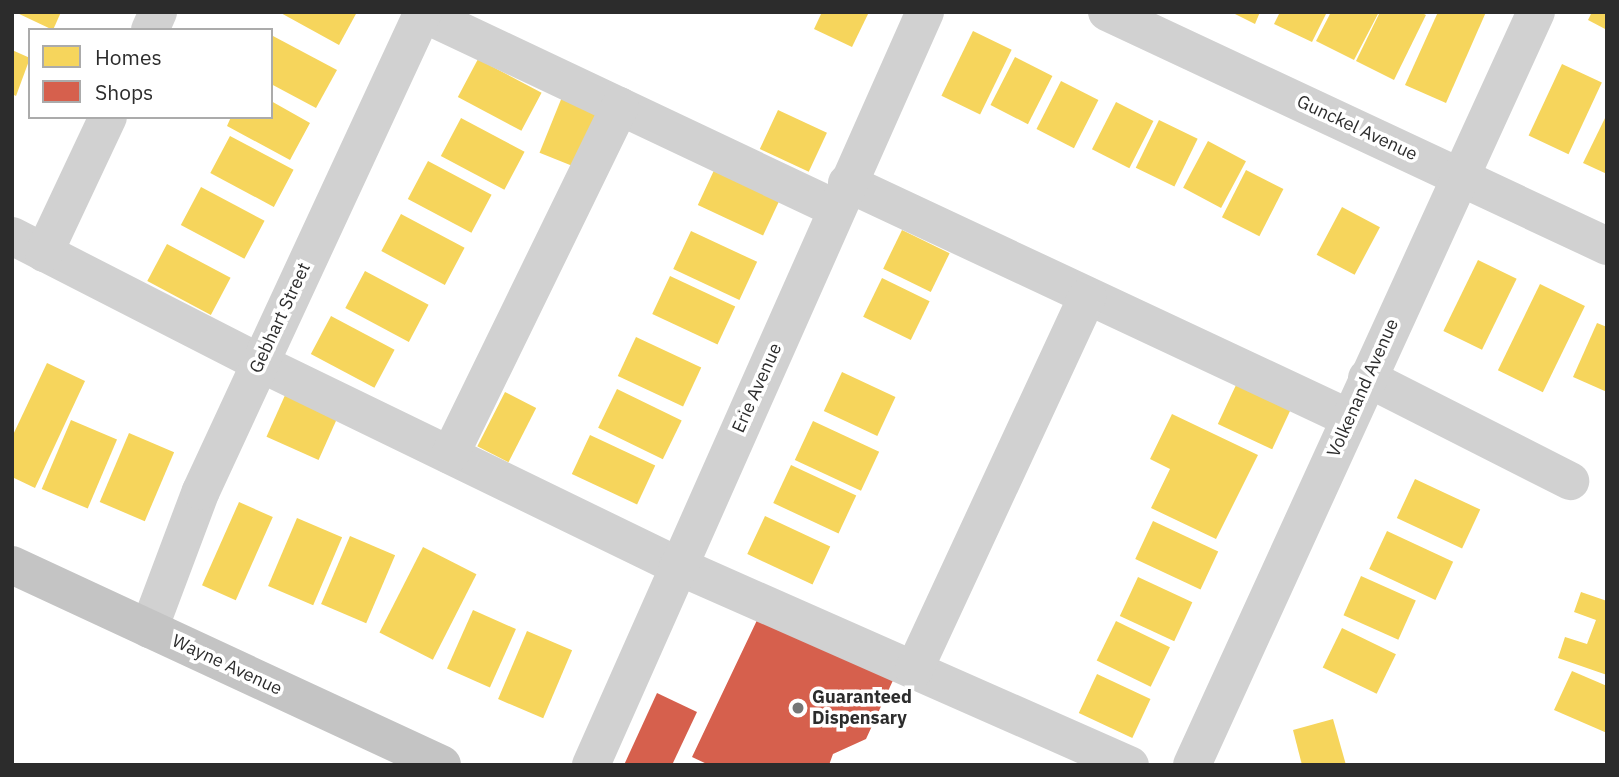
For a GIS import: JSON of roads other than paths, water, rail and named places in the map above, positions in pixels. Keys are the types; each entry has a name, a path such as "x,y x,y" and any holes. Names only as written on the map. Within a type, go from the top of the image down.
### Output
{"main road":[{"name":"Wayne Avenue","path":"12,565 442,765"}],"street":[{"path":"151,28 158,12"},
{"name":"Erie Avenue","path":"590,765 925,12"},
{"name":"Gunckel Avenue","path":"1107,12 1607,246"},
{"name":"Volkenand Avenue","path":"1192,765 1459,175 1536,12"},
{"path":"422,13 620,106 1088,296 1349,418"},
{"name":"Gebhart Street","path":"149,629 201,491 422,13"},
{"path":"450,455 620,106"},
{"path":"107,119 28,245 260,363 678,566 1130,765"},
{"path":"914,670 1088,296"},
{"path":"1367,378 1570,481"}],"place":[{"name":"Guaranteed Dispensary","path":"798,708"}]}
